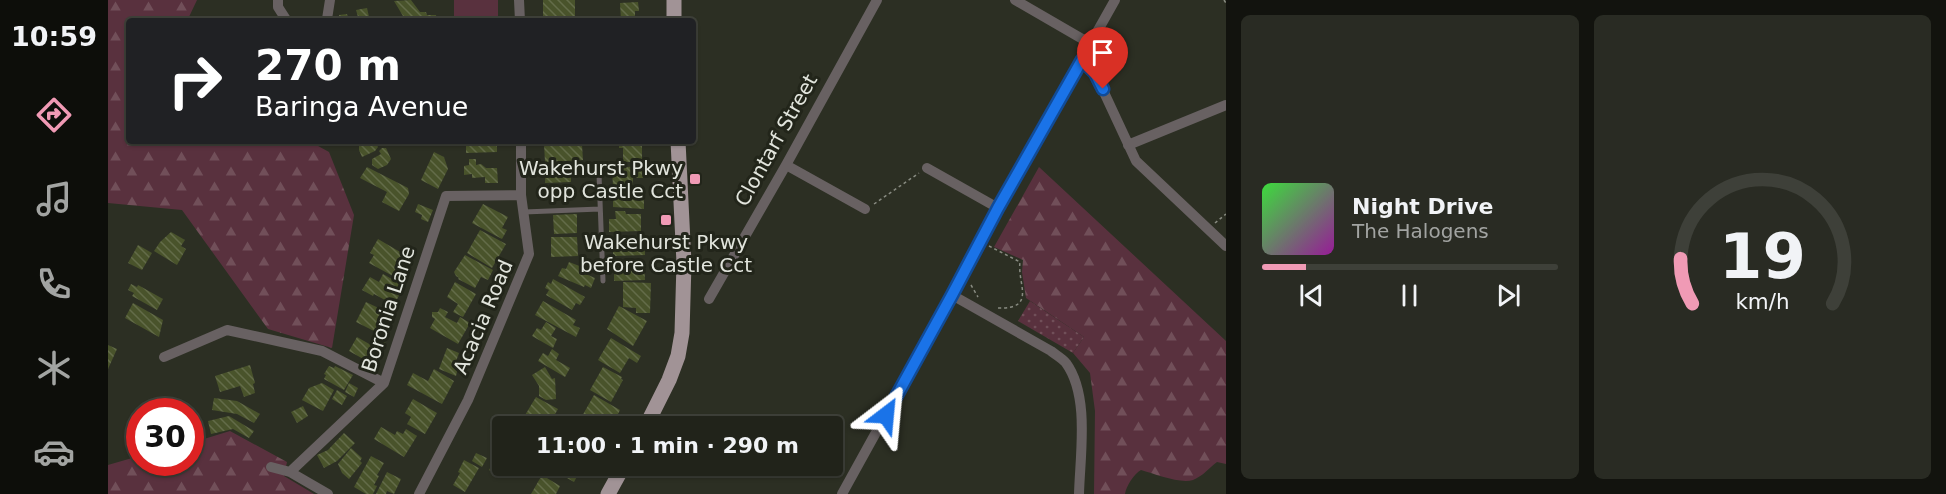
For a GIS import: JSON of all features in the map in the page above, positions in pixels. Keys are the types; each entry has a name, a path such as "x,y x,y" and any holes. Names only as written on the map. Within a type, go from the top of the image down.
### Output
{"main road":[{"path":"674,0 674,18"},
{"path":"651,416 678,356 684,313 678,144"},
{"path":"608,494 618,476"}],"street":[{"path":"278,0 278,8 285,18"},
{"path":"327,18 330,0"},
{"path":"519,0 520,18"},
{"name":"Clontarf Street","path":"709,299 877,0"},
{"path":"1015,0 1091,44"},
{"path":"842,494 1115,0"},
{"path":"1082,60 1095,73 1136,161 1226,246"},
{"path":"1128,145 1226,105"},
{"name":"Acacia Road","path":"419,494 468,400 529,254 521,195 521,144"},
{"path":"786,165 866,209"},
{"path":"927,168 998,208"},
{"name":"Boronia Lane","path":"290,472 384,383 446,196 521,195"},
{"path":"952,295 1051,351 1065,362 1073,375 1079,393 1081,414 1079,494"},
{"path":"164,357 227,330 322,351 384,383"},
{"path":"272,467 290,472 328,494"}],"lane":[{"path":"599,174 603,281"},
{"path":"524,212 600,209"}],"path":[{"path":"866,209 927,168"},
{"path":"1208,229 1226,214"},
{"path":"988,245 1020,262 1019,271 1023,295 1019,304 1011,309 998,308"},
{"path":"971,285 977,297"}],"green space":[{"path":"108,0 197,0 188,18 126,18 126,144 314,144 329,152 354,215 332,348 268,329 182,210 108,203"},
{"path":"454,0 498,0 498,18 454,18"},
{"path":"1039,167 1226,341 1226,464 1217,462 1200,476 1188,481 1167,478 1141,470 1131,480 1125,494 1094,494 1095,411 1090,373 1073,353 1084,337 1026,298 1022,272 1023,260 994,247"},
{"path":"1030,301 1084,337 1073,353 1018,321"},
{"path":"230,431 287,462 284,476 314,494 108,494 108,465 126,460 126,476 204,476 204,439"}],"building":[{"path":"411,0 420,12 436,15 436,18 404,18 394,1"},
{"path":"543,0 575,0 575,16 543,17"},
{"path":"638,2 639,11 635,11 635,18 621,18 620,3"},
{"path":"367,8 369,18 348,18 358,17 356,10"},
{"path":"347,14 348,18 340,18 339,15"},
{"path":"359,144 376,144 378,147 375,151 362,157"},
{"path":"466,144 497,144 497,152 466,153"},
{"path":"544,144 582,145 583,160 545,162"},
{"path":"619,144 642,144 642,162 623,162 623,148 619,148"},
{"path":"386,148 391,159 387,165 378,169 372,165 372,159 381,154 379,151"},
{"path":"434,152 444,157 448,169 438,189 421,180"},
{"path":"469,159 476,159 476,165 497,168 498,183 485,183 485,177 472,178 472,174 464,175 464,166 469,165"},
{"path":"571,163 571,182 545,183 546,164"},
{"path":"643,166 643,178 633,178 633,185 613,186 612,168"},
{"path":"367,167 408,188 409,194 399,211 382,202 387,192 360,178"},
{"path":"613,187 644,187 644,209 613,207"},
{"path":"418,204 433,210 428,222 421,219 422,215 415,212"},
{"path":"483,204 508,217 502,228 507,230 502,239 472,223"},
{"path":"615,211 641,214 641,231 609,232 609,219 616,219"},
{"path":"577,214 577,233 554,234 553,215"},
{"path":"480,230 506,244 492,268 467,253"},
{"path":"171,232 185,240 181,246 186,249 177,265 154,251"},
{"path":"644,236 645,255 613,256 613,237"},
{"path":"551,237 577,237 578,256 551,257"},
{"path":"378,239 412,259 402,281 369,263 374,255 370,253"},
{"path":"138,245 152,253 142,270 128,263"},
{"path":"465,255 493,270 488,280 481,277 475,288 458,279 454,272"},
{"path":"614,261 644,261 645,280 614,281"},
{"path":"569,262 590,270 588,275 595,278 591,288 558,276 562,268 566,269"},
{"path":"383,274 404,286 394,305 362,290 370,277 379,282"},
{"path":"553,279 585,297 580,305 576,303 572,310 546,295 549,290 545,288 548,282 551,284"},
{"path":"455,282 476,294 463,317 453,312 458,304 447,297"},
{"path":"623,282 651,283 650,313 636,313 636,308 623,307"},
{"path":"131,284 137,287 138,285 163,299 157,310 132,296 134,293 128,290"},
{"path":"543,301 576,320 573,325 580,328 576,337 535,315"},
{"path":"366,302 389,313 378,333 356,322"},
{"path":"133,303 163,320 159,337 125,318"},
{"path":"619,306 647,321 633,346 607,329"},
{"path":"440,308 448,312 445,317 457,323 460,317 470,323 458,344 430,328 435,319 432,317 432,312 438,312"},
{"path":"546,322 556,328 551,336 557,339 553,348 532,336 537,328 541,330"},
{"path":"357,337 371,345 375,338 386,343 374,365 349,351"},
{"path":"611,338 641,356 637,363 629,358 620,373 598,360"},
{"path":"108,345 117,349 108,369"},
{"path":"447,348 459,353 454,367 458,368 456,376 439,369"},
{"path":"552,349 559,354 556,360 570,368 565,377 538,361 543,353 548,356"},
{"path":"250,365 255,393 244,397 240,386 220,392 215,376"},
{"path":"329,366 334,368 335,366 353,375 344,390 324,379"},
{"path":"545,367 552,379 555,378 556,399 546,400 539,396 539,386 532,375"},
{"path":"603,367 622,377 623,380 611,402 590,390"},
{"path":"434,369 454,381 442,404 407,385 413,373 428,381"},
{"path":"322,383 334,390 323,411 302,400 309,388"},
{"path":"349,383 358,388 354,397 345,392"},
{"path":"337,390 347,396 342,405 332,399"},
{"path":"594,395 620,410 617,416 582,416"},
{"path":"536,397 558,409 554,416 524,416"},
{"path":"214,398 237,401 260,414 254,423 237,414 212,410"},
{"path":"413,399 437,413 425,434 407,424 411,417 405,413"},
{"path":"303,406 308,416 297,423 291,412"},
{"path":"229,416 254,431 249,438 233,429 211,434 208,421"},
{"path":"381,427 395,435 397,431 403,434 406,429 417,436 404,457 374,439"},
{"path":"344,433 355,443 337,461 324,468 317,455 328,450"},
{"path":"351,448 362,458 360,461 362,463 349,479 342,473 338,464"},
{"path":"476,453 487,458 482,467 472,461"},
{"path":"371,456 384,463 377,475 379,476 374,485 377,486 373,494 366,494 354,487"},
{"path":"464,460 479,468 465,492 453,485"},
{"path":"387,472 401,479 394,494 387,491 386,494 376,494"},
{"path":"541,476 560,486 556,494 531,494"},
{"path":"563,476 577,476 574,482"}],"place":[{"name":"Wakehurst Pkwy opp Castle Cct","path":"695,179"},
{"name":"Wakehurst Pkwy before Castle Cct","path":"666,220"}],"route":[{"path":"886,415 998,208 1082,60 1095,73 1103,89"}]}
